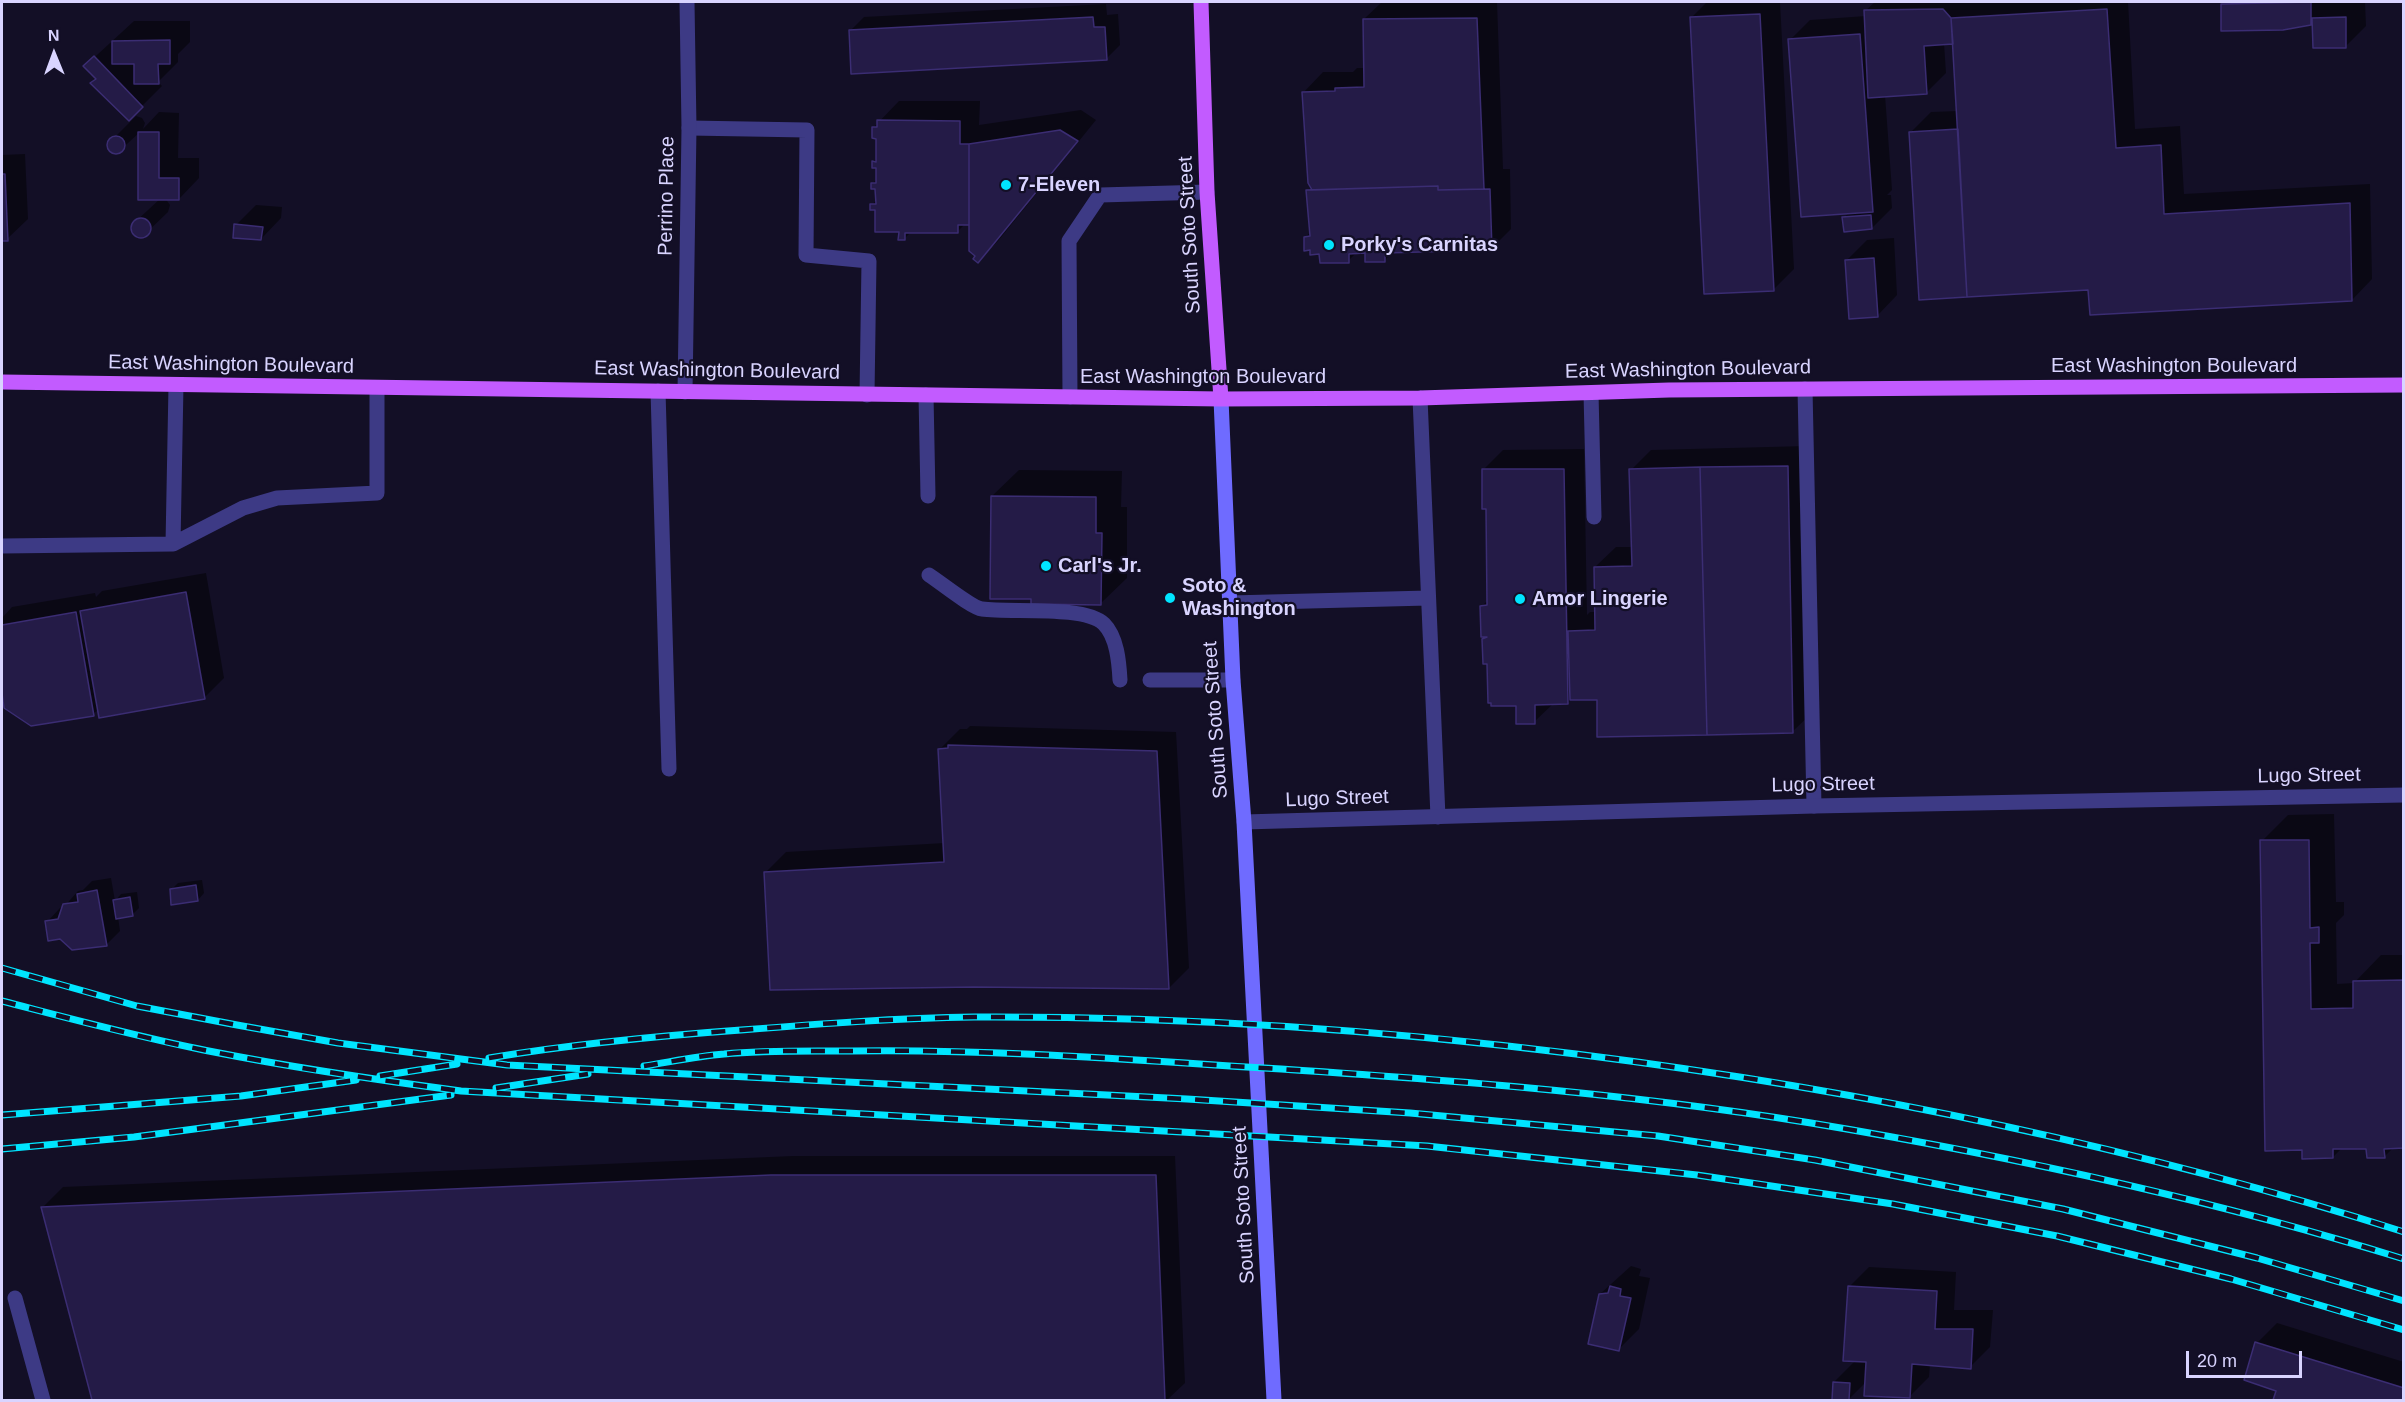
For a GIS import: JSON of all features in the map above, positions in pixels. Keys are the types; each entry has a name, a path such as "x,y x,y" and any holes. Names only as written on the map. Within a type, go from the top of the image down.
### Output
{"main road":[{"name":"South Soto Street","path":"1201,2 1207,192 1221,399 1233,680 1244,822 1274,1401"},
{"name":"East Washington Boulevard","path":"2,382 1221,399 1420,398 1805,389 2403,385"}],"street":[{"name":"Perrino Place","path":"685,392 689,128 687,2"},
{"path":"689,128 807,130 806,255 869,261 867,394"},
{"path":"1070,397 1069,241 1100,195 1207,192"},
{"path":"173,544 176,385"},
{"path":"2,546 173,544 243,508 277,498 377,493 377,388"},
{"path":"1805,389 1814,806"},
{"path":"658,391 669,769"},
{"path":"1591,393 1594,517"},
{"path":"926,395 928,496"},
{"path":"1420,398 1438,817"},
{"path":"929,575 980,609 1085,614 1104,624 1119,658 1120,680"},
{"path":"1230,603 1428,598"},
{"path":"1150,680 1233,680"},
{"name":"Lugo Street","path":"1244,822 1814,806 2403,795"},
{"path":"15,1298 43,1401"}],"building":[{"path":"2311,2 2311,25 2283,30 2221,31 2221,4"},
{"path":"1943,9 1951,18 1953,44 1924,46 1927,94 1868,98 1864,10"},
{"path":"2107,9 2116,148 2161,145 2164,214 2350,203 2352,301 2090,315 2088,290 1967,297 1951,18"},
{"path":"1760,14 1774,291 1704,294 1690,17"},
{"path":"1093,17 1094,27 1105,27 1107,60 851,74 849,30"},
{"path":"2346,17 2346,48 2313,48 2312,18"},
{"path":"1477,18 1484,189 1438,190 1438,186 1312,190 1308,183 1302,92 1364,87 1363,19"},
{"path":"1860,34 1873,212 1801,217 1788,39"},
{"path":"170,40 170,64 158,64 159,84 134,84 134,64 112,64 112,41"},
{"path":"94,56 143,107 129,121 90,83 96,79 83,66"},
{"path":"877,120 960,121 960,144 969,144 969,225 958,225 958,233 905,233 905,240 898,240 899,232 875,232 875,210 870,210 870,204 876,204 875,189 871,189 871,183 876,183 876,168 872,168 872,161 876,162 876,139 872,138 872,127 877,127"},
{"path":"1958,129 1967,297 1919,300 1909,132"},
{"name":"7-Eleven","path":"1060,130 1078,141 978,263 969,251 969,144"},
{"path":"138,132 159,132 159,178 179,178 179,200 138,200"},
{"path":"112,136 120,136 125,141 123,152 112,154 107,149 107,141"},
{"path":"2,174 5,174 8,241 2,241"},
{"path":"1438,186 1438,190 1490,189 1492,250 1385,253 1385,262 1365,262 1365,253 1349,254 1349,263 1320,263 1319,254 1310,255 1310,250 1304,251 1304,237 1310,236 1306,190"},
{"path":"1871,215 1872,229 1844,232 1842,217"},
{"path":"141,218 148,221 151,228 148,235 141,238 134,235 131,228 134,221"},
{"path":"234,224 263,227 261,240 233,238"},
{"path":"1874,258 1878,317 1849,319 1845,260"},
{"path":"1788,466 1793,733 1707,735 1700,467"},
{"path":"1700,467 1707,735 1597,737 1597,700 1570,700 1568,631 1595,630 1594,567 1632,566 1629,469"},
{"path":"1482,469 1564,469 1568,704 1535,705 1535,724 1516,724 1516,706 1491,706 1491,703 1488,703 1487,664 1483,664 1482,639 1487,637 1481,637 1480,606 1487,605 1486,509 1482,509"},
{"name":"Carl's Jr.","path":"991,496 1096,497 1096,533 1102,533 1101,605 1031,604 1031,599 990,599"},
{"path":"186,592 205,699 99,718 80,611"},
{"path":"76,612 94,716 31,726 4,708 2,625"},
{"path":"948,745 1157,751 1169,989 974,987 770,990 764,872 944,862 938,749 948,748"},
{"path":"2260,840 2309,840 2310,928 2319,927 2319,943 2310,943 2311,1009 2353,1008 2353,981 2404,980 2404,1148 2384,1149 2385,1158 2367,1158 2366,1149 2333,1149 2333,1158 2302,1159 2302,1150 2265,1151"},
{"path":"196,885 198,901 171,905 170,889"},
{"path":"97,890 107,946 72,950 60,939 48,941 45,921 58,919 63,904 78,902 77,894"},
{"path":"130,897 133,916 116,919 113,900"},
{"path":"771,1175 1156,1175 1165,1400 92,1400 41,1207"},
{"path":"1610,1286 1621,1289 1620,1296 1631,1298 1619,1351 1588,1344 1599,1294 1608,1293"},
{"path":"1848,1286 1937,1291 1935,1329 1973,1329 1971,1369 1912,1364 1910,1398 1864,1396 1866,1362 1843,1361"},
{"path":"2255,1342 2404,1388 2404,1400 2273,1400 2276,1391 2244,1380"},
{"path":"1833,1382 1850,1383 1849,1400 1832,1400"}],"railway":[{"path":"2,968 137,1006 338,1043 507,1065 1187,1099 1410,1113 1658,1136 1815,1160 2063,1209 2257,1258 2404,1301"},
{"path":"2,1001 214,1052 461,1091 1427,1146 1697,1175 1893,1204 2057,1236 2231,1279 2404,1330"},
{"path":"489,1058 678,1035 886,1020 974,1017 1125,1019 1351,1031 1501,1045 1681,1068 1890,1103 2097,1147 2302,1201 2404,1232"},
{"path":"644,1066 704,1056 755,1052 986,1052 1124,1059 1514,1086 1663,1102 1811,1123 2035,1165 2184,1198 2404,1259"},
{"path":"380,1076 457,1064"},
{"path":"496,1088 588,1074"},
{"path":"2,1115 241,1096 356,1080"},
{"path":"2,1149 134,1137 451,1095"}],"place":[{"name":"7-Eleven","path":"1006,185"},
{"name":"Porky's Carnitas","path":"1329,245"},
{"name":"Carl's Jr.","path":"1046,566"},
{"name":"Soto & Washington","path":"1170,598"},
{"name":"Amor Lingerie","path":"1520,599"}]}
